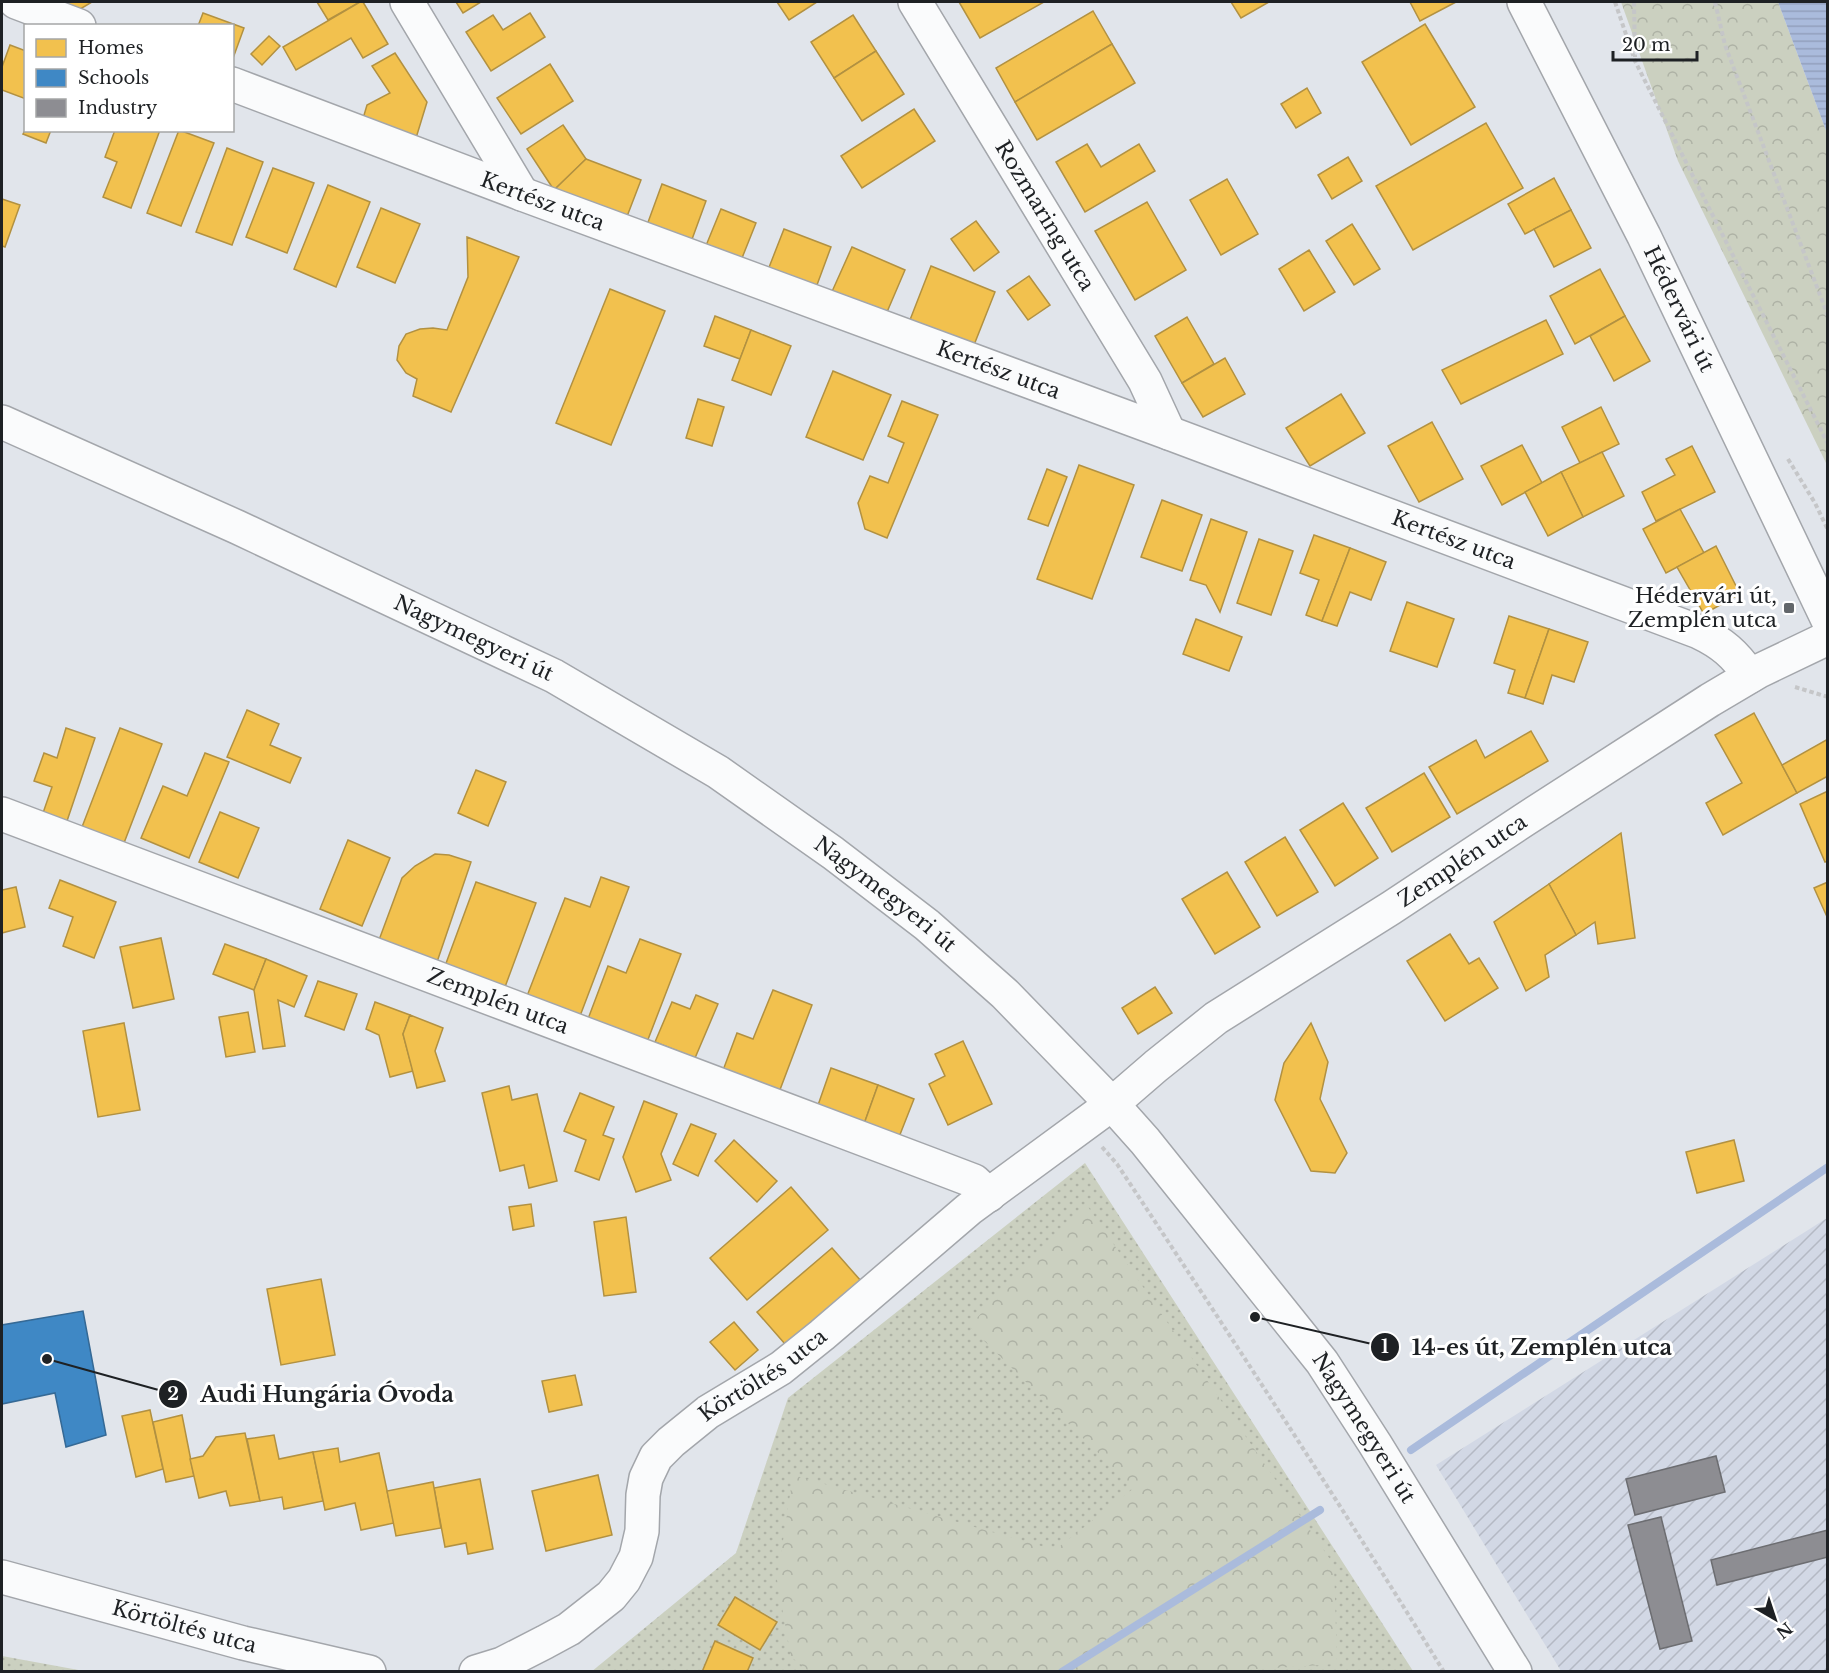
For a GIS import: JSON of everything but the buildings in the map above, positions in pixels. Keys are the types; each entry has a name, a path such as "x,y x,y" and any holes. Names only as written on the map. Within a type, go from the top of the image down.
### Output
{"street":[{"path":"16,2 74,24"},
{"path":"407,2 522,194"},
{"name":"Rozmaring utca","path":"915,2 1145,381 1169,433"},
{"name":"Hédervári út","path":"1524,2 1644,236 1827,620"},
{"name":"Kertész utca","path":"234,85 1699,632 1731,651 1750,676"},
{"name":"Nagymegyeri út","path":"2,422 237,527 554,675 718,772 824,846 927,925 1005,994 1112,1104 1145,1141 1322,1362 1376,1444 1515,1671"},
{"name":"Zemplén utca","path":"1112,1104 1216,1017 1391,908 1563,794 1750,676 1827,638"},
{"name":"Zemplén utca","path":"2,814 932,1164 974,1181 990,1195"},
{"name":"Körtöltés utca","path":"476,1671 502,1664 545,1642 576,1624 611,1596 624,1580 636,1557 642,1531 646,1478 656,1457 688,1426 781,1368 969,1209 1112,1104"},
{"name":"Körtöltés utca","path":"2,1577 243,1643 369,1671"}],"path":[{"path":"1615,2 1635,61 1827,444"},
{"path":"1634,2 1635,61"},
{"path":"1715,2 1725,45 1827,316"},
{"path":"1117,1164 1240,1350 1444,1671"}],"shaded area":[{"path":"1827,1218 1827,1671 1561,1671 1436,1465"}],"green space":[{"path":"1621,2 1778,2 1827,133 1827,465 1678,161"},
{"path":"1085,1163 1413,1671 591,1672 736,1553 788,1398"},
{"path":"1086,1204 1334,1565 1337,1664 1210,1672 809,1671 791,1657 777,1580 793,1475 1055,1550 1134,1488 969,1326"},
{"path":"2,1656 84,1671 2,1671"}],"water":[{"path":"1778,2 1827,2 1827,133"}],"waterway":[{"path":"1411,1450 1828,1167"},
{"path":"1062,1672 1320,1510"}],"place":[{"name":"Hédervári út, Zemplén utca","path":"1789,608"},
{"name":"14-es út, Zemplén utca","path":"1255,1317"},
{"name":"Audi Hungária Óvoda","path":"47,1359"}]}
